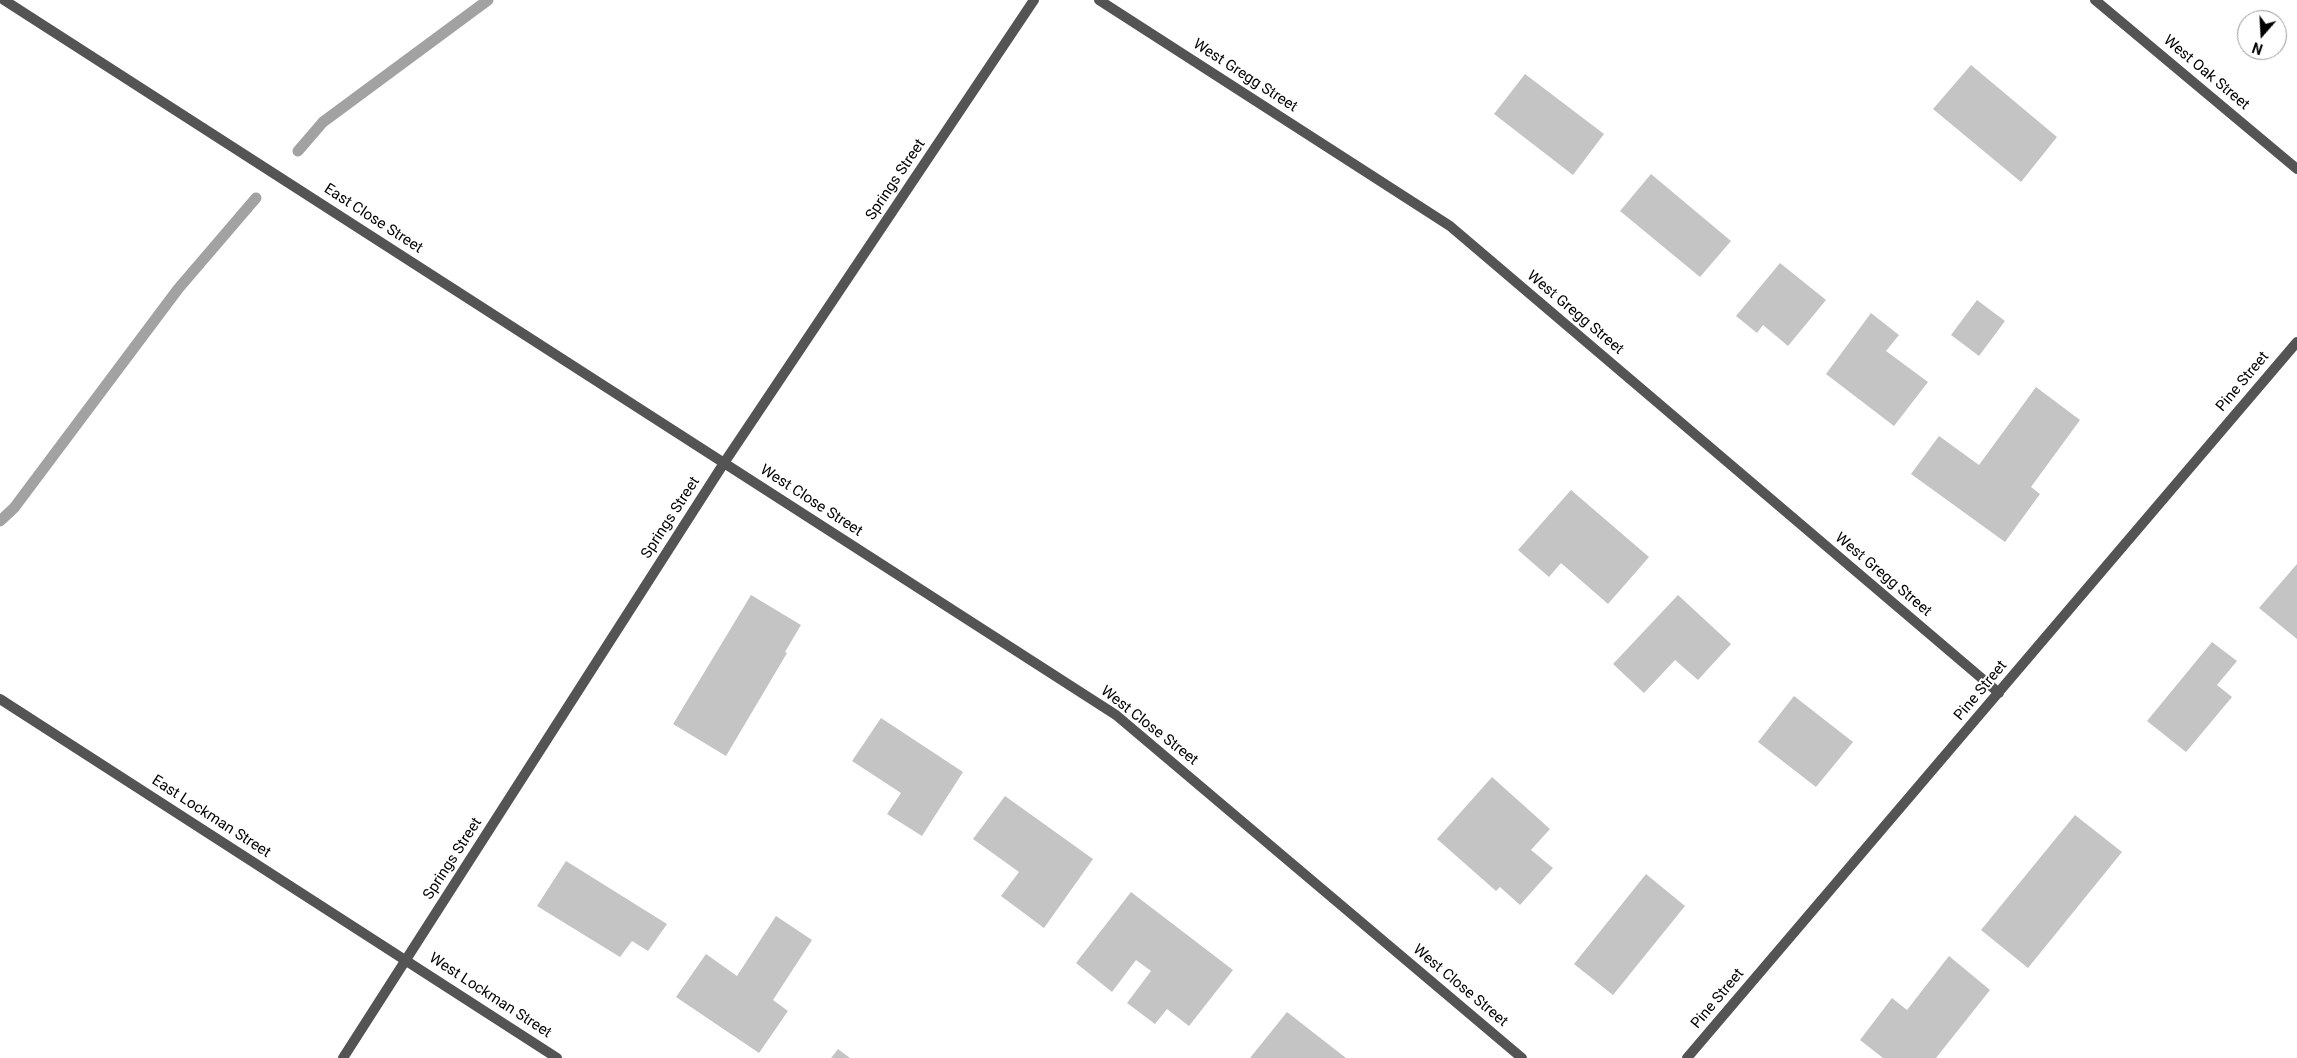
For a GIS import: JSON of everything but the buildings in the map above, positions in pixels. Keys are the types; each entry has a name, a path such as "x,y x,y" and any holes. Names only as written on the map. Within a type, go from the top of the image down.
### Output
{"street":[{"name":"East Close Street","path":"4,0 724,463"},
{"name":"Springs Street","path":"343,1058 724,463 1034,0"},
{"name":"West Gregg Street","path":"1099,0 1450,226 1999,693"},
{"name":"West Oak Street","path":"2095,0 2297,169"},
{"name":"Pine Street","path":"1687,1058 2297,342"},
{"name":"West Close Street","path":"724,463 1116,715 1522,1058"},
{"name":"East Lockman Street","path":"0,699 406,960"},
{"name":"West Lockman Street","path":"406,960 557,1058"}],"waterway":[{"path":"298,151 323,122 488,0"},
{"path":"0,521 14,508 178,289 256,198"}]}
